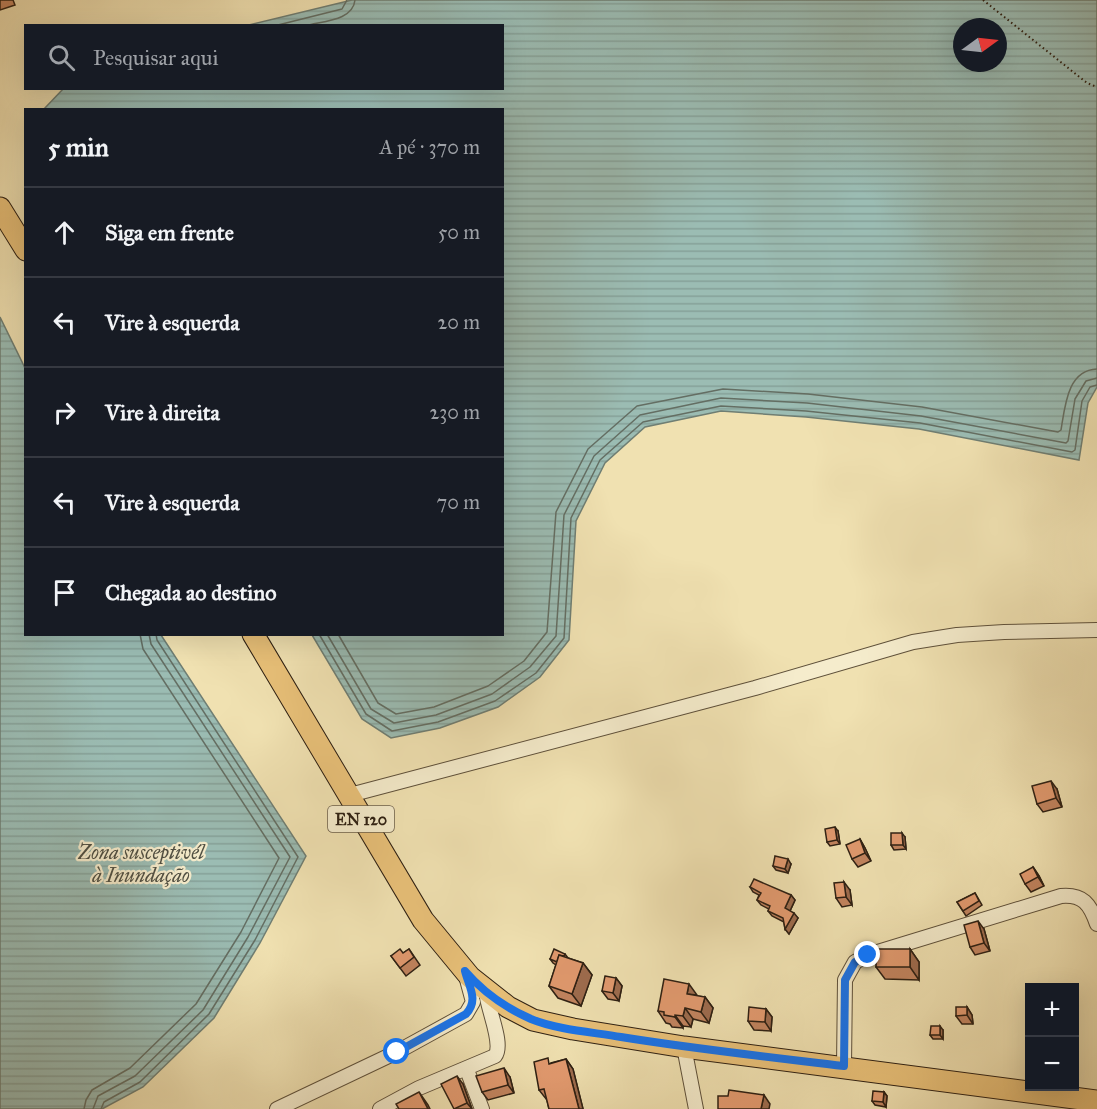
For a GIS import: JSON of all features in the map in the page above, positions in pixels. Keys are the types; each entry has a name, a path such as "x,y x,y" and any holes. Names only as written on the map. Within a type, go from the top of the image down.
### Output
{"main road":[{"path":"0,208 24,247"},
{"name":"EN 120","path":"254,636 346,796 423,920 465,971 486,992 508,1007 533,1020 573,1029 684,1047 844,1066 1097,1101"}],"street":[{"path":"346,796 755,688 913,642 969,634 1060,629 1097,630"},
{"path":"844,1066 845,980 855,962 868,955 1061,896 1073,895 1087,902 1097,924"},
{"path":"277,1109 397,1052 466,1014 473,1002 465,971"},
{"path":"380,1109 419,1088 467,1070 495,1056 500,1050 488,1010 486,992"},
{"path":"684,1047 696,1109"},
{"path":"467,1070 482,1109"}],"path":[{"path":"983,0 1087,83 1097,87"}],"water":[{"path":"352,0 1097,0 1097,387 1088,403 1079,460 919,429 806,417 721,411 645,427 605,463 576,521 569,640 540,677 498,707 440,728 391,738 362,719 313,636 504,636 504,108 45,108 62,90 504,90 504,24 253,24"},
{"name":"Zona susceptivél à Inundação","path":"0,317 24,366 24,636 162,636 306,856 260,943 214,1018 143,1087 102,1109 0,1109"}],"building":[{"path":"1051,781 1056,798 1037,804 1032,786"},
{"path":"835,827 837,840 827,842 825,829"},
{"path":"891,833 902,833 903,845 891,845"},
{"path":"860,839 865,853 852,859 846,845"},
{"path":"775,856 788,859 785,869 773,866"},
{"path":"1033,867 1038,877 1025,884 1020,874"},
{"path":"754,879 791,895 785,908 794,913 785,929 783,918 768,911 770,906 757,900 761,893 750,887"},
{"path":"844,882 846,897 836,898 834,883"},
{"path":"975,893 979,901 963,911 957,902"},
{"path":"978,921 984,943 970,947 964,925"},
{"path":"400,949 403,953 409,949 414,957 400,968 391,956"},
{"path":"554,949 565,954 564,956 559,955 557,962 550,959"},
{"path":"876,949 910,949 910,967 876,967"},
{"path":"559,955 583,963 572,994 549,986"},
{"path":"605,976 616,978 613,993 602,991"},
{"path":"664,979 689,984 687,994 705,997 701,1012 685,1008 683,1016 675,1015 675,1017 658,1011"},
{"path":"749,1007 766,1009 765,1022 748,1021"},
{"path":"956,1007 967,1007 967,1015 956,1016"},
{"path":"931,1026 940,1026 940,1035 930,1035"},
{"path":"548,1058 549,1064 566,1059 579,1109 549,1109 544,1089 539,1090 534,1062"},
{"path":"504,1068 508,1085 482,1092 476,1076"},
{"path":"457,1076 467,1103 454,1109 441,1084"},
{"path":"729,1090 764,1095 761,1109 718,1109 718,1096 728,1096"},
{"path":"873,1091 884,1092 883,1102 872,1101"},
{"path":"419,1092 428,1109 399,1109 396,1104"}],"route":[{"path":"397,1052 466,1014 472,1008 473,996 465,971 486,992 533,1020 573,1029 684,1047 844,1066 845,980 855,962 868,955"}]}
